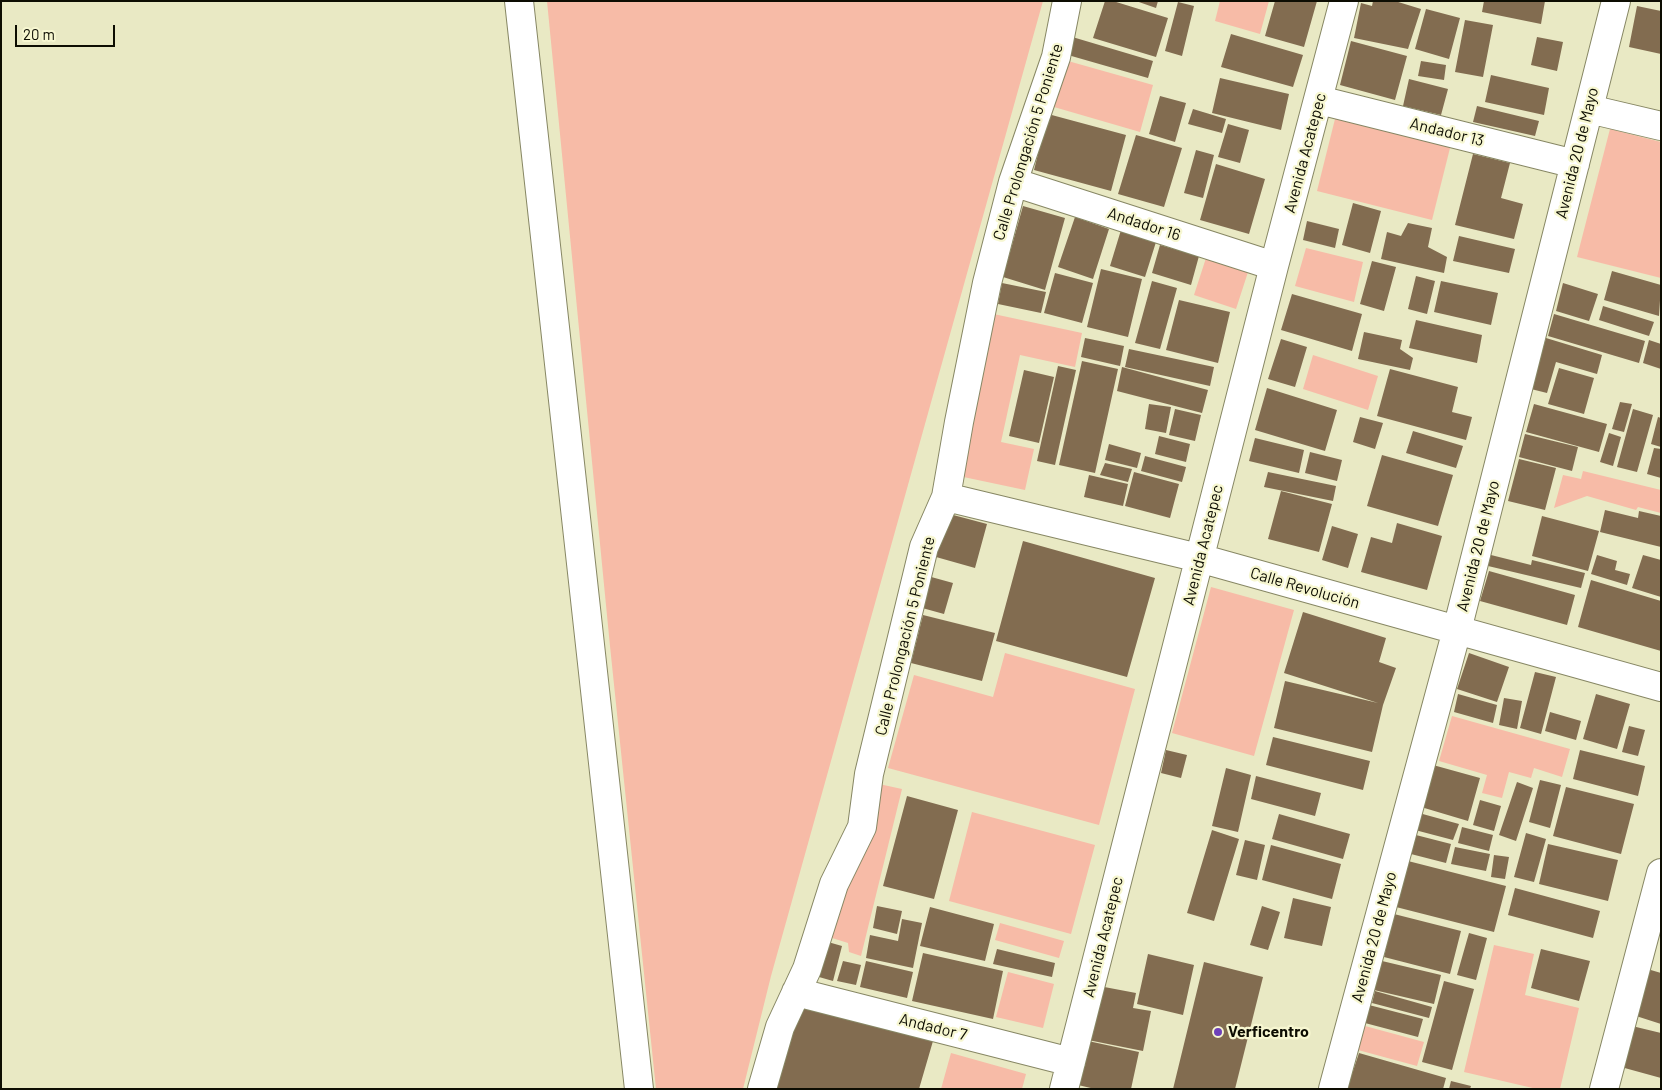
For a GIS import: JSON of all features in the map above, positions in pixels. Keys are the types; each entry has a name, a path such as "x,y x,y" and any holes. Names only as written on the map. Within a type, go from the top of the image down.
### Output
{"street":[{"path":"519,1 639,1089"},
{"name":"Calle Prolongación 5 Poniente","path":"762,1089 780,1027 807,969 834,884 862,827 870,774 924,548 946,497 987,283 1013,182 1056,57 1067,1"},
{"name":"Avenida Acatepec","path":"1064,1089 1274,266 1344,1"},
{"name":"Avenida 20 de Mayo","path":"1333,1089 1457,630 1616,1"},
{"name":"Andador 13","path":"1319,100 1575,164"},
{"path":"1588,109 1661,126"},
{"name":"Andador 16","path":"1013,182 1274,266"},
{"name":"Calle Revolución","path":"946,497 1199,558 1661,687"},
{"path":"1604,1089 1661,873"},
{"name":"Andador 7","path":"796,992 1071,1062"}],"shaded area":[{"path":"547,1 1043,1 771,976 743,1089 656,1089 610,646"},
{"path":"1220,1 1269,1 1260,34 1215,21"},
{"path":"1068,61 1153,85 1140,132 1054,107"},
{"path":"1336,115 1451,144 1432,220 1317,191"},
{"path":"1610,129 1661,142 1661,278 1577,257"},
{"path":"1306,248 1363,262 1354,302 1295,286"},
{"path":"1206,258 1248,272 1236,309 1194,295"},
{"path":"989,313 1082,333 1075,367 1020,355 1001,442 1034,449 1025,490 954,475"},
{"path":"1313,355 1378,376 1368,410 1303,389"},
{"path":"1583,471 1661,490 1661,513 1638,507 1636,510 1587,496 1554,508 1563,475 1581,479"},
{"path":"1211,587 1294,610 1254,756 1172,733"},
{"path":"1005,653 1135,689 1099,825 888,768 914,675 993,697"},
{"path":"1452,716 1570,749 1562,777 1534,768 1531,778 1509,772 1502,798 1482,793 1487,775 1439,761"},
{"path":"879,784 902,789 861,956 849,952 848,943 829,937"},
{"path":"972,812 1095,845 1071,934 949,901"},
{"path":"1000,923 1064,941 1059,958 995,940"},
{"path":"1494,945 1534,954 1525,995 1579,1008 1560,1089 1537,1089 1464,1072"},
{"path":"1008,972 1054,984 1043,1028 996,1017"},
{"path":"1365,1026 1424,1042 1417,1066 1358,1050"},
{"path":"951,1053 1026,1074 1022,1089 941,1089"}],"building":[{"path":"1105,1 1113,1 1168,18 1156,57 1093,38"},
{"path":"1136,1 1158,1 1156,8"},
{"path":"1275,1 1317,1 1304,47 1265,36"},
{"path":"1373,1 1395,1 1421,9 1408,49 1354,38 1361,3 1372,6"},
{"path":"1484,1 1545,1 1541,24 1482,12"},
{"path":"1178,2 1194,6 1182,56 1165,51"},
{"path":"1637,6 1661,11 1661,54 1629,47"},
{"path":"1426,9 1460,18 1449,59 1415,49"},
{"path":"1465,20 1493,25 1483,77 1455,72"},
{"path":"1231,34 1303,55 1293,87 1221,67"},
{"path":"1069,36 1153,61 1148,78 1068,55"},
{"path":"1537,37 1563,42 1557,71 1531,65"},
{"path":"1351,41 1407,56 1395,100 1340,85"},
{"path":"1421,61 1446,65 1444,80 1418,76"},
{"path":"1491,75 1549,88 1544,115 1485,102"},
{"path":"1220,78 1289,94 1281,130 1212,113"},
{"path":"1409,79 1448,89 1441,115 1403,106"},
{"path":"1160,96 1186,103 1175,142 1149,134"},
{"path":"1477,106 1539,121 1535,136 1473,122"},
{"path":"1193,109 1226,119 1222,133 1188,124"},
{"path":"1048,114 1126,135 1111,191 1034,170"},
{"path":"1228,124 1249,130 1240,163 1218,157"},
{"path":"1136,135 1182,148 1164,207 1118,194"},
{"path":"1196,150 1214,155 1203,198 1184,193"},
{"path":"1473,154 1510,163 1501,198 1523,204 1514,239 1455,225"},
{"path":"1216,164 1265,179 1249,234 1200,220"},
{"path":"1353,203 1381,211 1370,253 1342,245"},
{"path":"1023,206 1065,218 1045,290 1003,277"},
{"path":"1075,217 1109,229 1093,279 1058,267"},
{"path":"1307,221 1339,229 1335,248 1303,240"},
{"path":"1408,223 1432,228 1428,247 1447,257 1444,273 1381,259 1387,232 1401,236"},
{"path":"1121,230 1156,242 1145,277 1110,266"},
{"path":"1459,236 1515,249 1509,273 1453,261"},
{"path":"1160,245 1199,256 1191,285 1152,273"},
{"path":"1372,261 1396,267 1384,311 1360,304"},
{"path":"1101,269 1142,279 1128,337 1087,327"},
{"path":"1612,271 1661,285 1659,316 1604,300"},
{"path":"1055,273 1093,283 1082,323 1044,313"},
{"path":"1416,276 1435,281 1427,314 1408,309"},
{"path":"1152,281 1177,288 1160,349 1135,343"},
{"path":"1441,281 1498,293 1491,325 1434,312"},
{"path":"1002,283 1046,292 1041,313 998,304"},
{"path":"1563,283 1598,294 1589,321 1556,311"},
{"path":"1292,294 1362,314 1352,351 1281,330"},
{"path":"1179,300 1230,312 1218,363 1166,350"},
{"path":"1603,306 1654,322 1649,336 1599,320"},
{"path":"1554,314 1645,341 1639,363 1548,336"},
{"path":"1416,320 1482,335 1477,363 1409,348"},
{"path":"1364,332 1402,340 1400,349 1413,358 1410,370 1358,359"},
{"path":"1085,338 1124,346 1120,366 1081,357"},
{"path":"1546,338 1602,355 1597,374 1556,362 1547,393 1531,389"},
{"path":"1281,339 1307,347 1295,387 1268,379"},
{"path":"1649,340 1661,344 1661,369 1643,363"},
{"path":"1129,349 1214,367 1210,386 1125,367"},
{"path":"1082,361 1118,369 1095,473 1059,465"},
{"path":"1058,366 1076,370 1055,465 1037,461"},
{"path":"1122,367 1208,390 1202,413 1117,391"},
{"path":"1559,368 1594,378 1584,414 1548,404"},
{"path":"1390,369 1458,387 1452,412 1472,417 1466,440 1377,416"},
{"path":"1024,370 1054,377 1039,443 1009,436"},
{"path":"1267,388 1337,410 1325,451 1255,430"},
{"path":"1620,402 1632,404 1624,432 1612,429"},
{"path":"1149,404 1171,407 1166,433 1145,429"},
{"path":"1534,404 1607,424 1599,452 1526,432"},
{"path":"1175,409 1201,415 1195,441 1169,435"},
{"path":"1633,409 1653,415 1637,472 1617,467"},
{"path":"1360,417 1383,423 1375,449 1353,442"},
{"path":"1658,417 1661,418 1661,447 1651,444"},
{"path":"1413,431 1463,446 1456,468 1406,453"},
{"path":"1609,433 1621,437 1613,466 1600,462"},
{"path":"1525,434 1578,447 1572,471 1519,457"},
{"path":"1159,436 1190,444 1186,462 1155,454"},
{"path":"1255,438 1304,450 1299,473 1249,461"},
{"path":"1109,444 1141,453 1137,468 1105,460"},
{"path":"1654,448 1661,449 1661,478 1647,474"},
{"path":"1310,452 1342,460 1337,481 1305,473"},
{"path":"1382,455 1453,475 1438,526 1367,506"},
{"path":"1145,456 1186,467 1182,482 1141,471"},
{"path":"1519,459 1556,468 1545,510 1508,501"},
{"path":"1105,463 1132,469 1128,482 1100,475"},
{"path":"1134,472 1179,484 1170,518 1125,506"},
{"path":"1268,472 1336,486 1333,501 1264,487"},
{"path":"1089,475 1128,484 1123,506 1084,497"},
{"path":"1281,491 1332,504 1319,552 1268,539"},
{"path":"1605,510 1638,518 1639,511 1661,516 1661,547 1600,532"},
{"path":"942,512 987,524 975,568 929,555"},
{"path":"1542,516 1599,531 1588,571 1532,556"},
{"path":"1397,523 1442,536 1427,590 1361,572 1371,537 1392,543"},
{"path":"1332,526 1358,534 1348,568 1322,560"},
{"path":"1023,541 1155,578 1127,677 996,641"},
{"path":"1491,555 1531,565 1532,560 1585,573 1581,588 1488,566"},
{"path":"1597,555 1617,561 1615,570 1630,574 1627,585 1591,574"},
{"path":"1643,555 1661,560 1661,597 1632,588"},
{"path":"1489,571 1575,595 1567,625 1480,601"},
{"path":"924,575 953,583 944,614 915,606"},
{"path":"1591,580 1661,601 1661,651 1578,627"},
{"path":"1303,612 1386,638 1379,662 1396,668 1383,705 1372,752 1274,728 1285,681 1378,703 1284,673"},
{"path":"923,615 995,633 982,681 911,663"},
{"path":"1469,653 1509,667 1497,702 1457,689"},
{"path":"1535,672 1556,677 1541,734 1520,728"},
{"path":"1458,694 1497,705 1493,723 1454,712"},
{"path":"1596,694 1630,704 1617,749 1583,739"},
{"path":"1504,698 1522,701 1517,729 1499,725"},
{"path":"1550,712 1581,721 1576,740 1545,731"},
{"path":"1629,726 1645,730 1638,756 1622,752"},
{"path":"1273,737 1370,761 1363,790 1266,765"},
{"path":"1166,750 1187,755 1181,778 1161,773"},
{"path":"1580,750 1645,766 1638,796 1573,779"},
{"path":"1433,765 1480,778 1468,821 1421,807"},
{"path":"1226,768 1251,775 1238,832 1212,826"},
{"path":"1256,776 1321,793 1315,816 1251,799"},
{"path":"1540,780 1561,785 1550,828 1529,822"},
{"path":"1517,782 1533,788 1516,841 1499,835"},
{"path":"1566,787 1634,804 1621,854 1553,836"},
{"path":"907,796 958,810 934,899 883,886"},
{"path":"1480,800 1501,806 1494,831 1473,825"},
{"path":"1419,813 1459,824 1453,840 1415,830"},
{"path":"1279,814 1350,834 1343,859 1272,839"},
{"path":"1462,827 1493,835 1489,851 1458,843"},
{"path":"1212,830 1239,839 1214,921 1187,913"},
{"path":"1526,833 1546,839 1534,882 1514,877"},
{"path":"1412,834 1451,844 1446,863 1407,853"},
{"path":"1245,840 1265,845 1257,880 1236,875"},
{"path":"1548,844 1618,860 1608,901 1539,884"},
{"path":"1271,845 1341,864 1332,899 1262,880"},
{"path":"1455,847 1490,854 1486,871 1451,864"},
{"path":"1494,855 1509,857 1505,879 1491,877"},
{"path":"1408,861 1506,886 1494,932 1396,907"},
{"path":"1515,888 1600,911 1593,938 1508,915"},
{"path":"1293,898 1331,907 1322,946 1284,938"},
{"path":"877,906 902,911 897,934 873,928"},
{"path":"1262,906 1280,912 1268,950 1250,945"},
{"path":"930,907 994,924 985,961 920,946"},
{"path":"1394,914 1461,931 1450,974 1384,957"},
{"path":"902,919 922,923 913,968 866,958 870,935 898,941"},
{"path":"1469,933 1487,938 1476,980 1457,975"},
{"path":"828,942 842,946 833,981 819,977"},
{"path":"997,949 1055,963 1052,977 993,964"},
{"path":"1541,949 1590,961 1579,1001 1531,988"},
{"path":"923,953 1003,971 993,1019 912,1001"},
{"path":"1148,954 1194,965 1183,1015 1137,1004"},
{"path":"843,961 861,965 856,985 837,981"},
{"path":"866,961 913,972 907,998 860,987"},
{"path":"1382,961 1441,975 1434,1004 1374,990"},
{"name":"Verficentro","path":"1204,962 1263,977 1235,1089 1173,1089"},
{"path":"1644,968 1661,973 1661,1024 1633,1015"},
{"path":"1444,981 1474,989 1452,1070 1422,1062"},
{"path":"1099,986 1136,993 1133,1008 1151,1011 1143,1051 1088,1040"},
{"path":"1375,991 1432,1007 1429,1018 1372,1003"},
{"path":"800,1002 933,1041 919,1089 775,1089"},
{"path":"1369,1005 1423,1019 1418,1037 1365,1023"},
{"path":"1632,1026 1661,1033 1661,1078 1621,1067"},
{"path":"1088,1041 1139,1052 1131,1089 1095,1089 1078,1085"},
{"path":"1359,1053 1446,1078 1443,1089 1347,1089"},
{"path":"1451,1081 1471,1086 1470,1089 1449,1089"}],"place":[{"name":"Verficentro","path":"1218,1032"}]}
